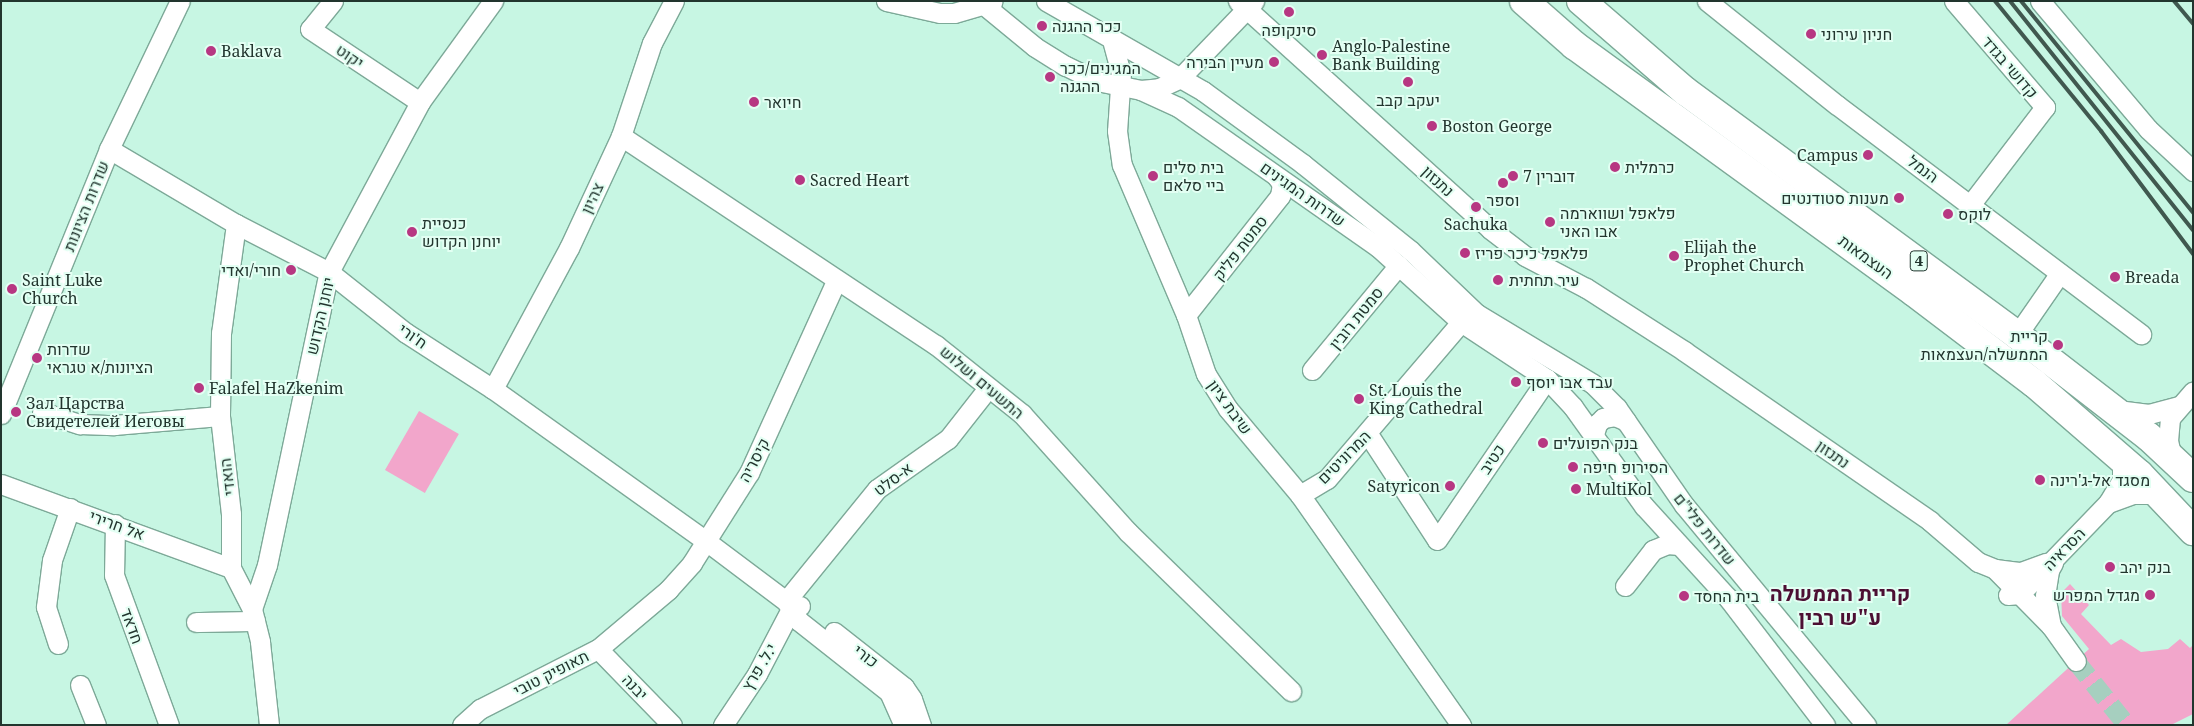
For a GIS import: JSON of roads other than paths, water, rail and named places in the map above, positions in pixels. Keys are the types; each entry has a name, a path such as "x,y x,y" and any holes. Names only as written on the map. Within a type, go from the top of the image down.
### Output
{"highway":[{"name":"העצמאות","path":"1524,1 1574,45 1919,295 2034,383 2122,458 2159,494 2193,532"},
{"name":"העצמאות","path":"1581,1 1685,91 2017,335 2114,409 2193,478"}],"street":[{"name":"שדרות הציונות","path":"1,414 109,149 180,1"},
{"name":"יקוט","path":"333,1 310,29 420,102"},
{"name":"יוחנן הקדוש","path":"254,615 267,565 329,272 420,102 493,1"},
{"name":"צהיון","path":"493,388 569,248 621,136 652,43 674,1"},
{"path":"886,1 940,13 954,13 986,2"},
{"name":"שדרות המגינים","path":"1046,1 1180,78 1310,170 1410,250 1477,314 1593,384 1626,421"},
{"name":"הנמל","path":"1707,1 1970,205 2141,334"},
{"name":"קדושי בגדד","path":"1954,1 2045,107 1970,205"},
{"path":"2040,1 2148,129 2193,171"},
{"name":"שדרות המגינים","path":"986,2 1035,48 1097,81 1141,90 1178,107 1277,177 1399,265 1461,322 1547,379 1573,407 1593,438"},
{"path":"1141,90 1159,88 1180,78 1246,4"},
{"name":"נתנזון","path":"1246,4 1490,229 1525,256 1586,288 1648,328 1655,322 1666,323 1684,351 1930,521 1986,566 2014,595 2051,626 2076,661"},
{"name":"שיבת ציון","path":"1112,40 1120,61 1117,131 1122,165 1186,315 1206,374 1228,409 1300,495 1461,725"},
{"name":"התשעים ושלוש","path":"621,136 836,281 936,345 1022,414 1128,532 1291,691"},
{"name":"ח'ורי","path":"109,149 236,224 329,272 406,333 493,388 706,541"},
{"name":"סמטת פליק","path":"1186,315 1280,196 1282,184 1277,177"},
{"name":"הואדי","path":"236,224 221,332 220,416 231,514 231,568 254,615 260,642 269,725"},
{"name":"סמטת רובין","path":"1312,370 1399,265"},
{"path":"2017,335 2060,273"},
{"name":"קיסריה","path":"637,616 668,590 706,541 749,473 836,281"},
{"name":"המרוניטים","path":"1300,495 1327,479 1368,434 1461,322"},
{"name":"כטיב","path":"1368,434 1437,540 1547,379"},
{"name":"א-סלט","path":"789,604 877,488 948,439 988,388"},
{"path":"2172,458 2167,426 2179,406 2193,392"},
{"path":"2114,409 2149,414 2179,406"},
{"path":"42,412 80,424 114,426 220,416"},
{"path":"1593,438 1596,424 1603,418 1616,416 1626,421"},
{"name":"שדרות פלי\"ם","path":"1626,421 1684,505 1866,725"},
{"name":"שדרות פלי\"ם","path":"1593,438 1644,506 1728,598 1825,725"},
{"name":"הסראיה","path":"2014,595 2063,550 2108,503 2122,480 2122,458"},
{"name":"אל חרירי","path":"1,484 115,524 231,568"},
{"name":"הסראיה","path":"2108,503 2133,494 2159,494"},
{"path":"1644,506 1650,533 1644,558"},
{"path":"58,644 46,607 52,560 70,508"},
{"name":"חדאד","path":"115,524 114,575 170,725"},
{"name":"כורי","path":"706,541 789,604 799,621 889,692 904,725"},
{"path":"1625,586 1644,558 1657,547 1679,545"},
{"path":"1986,566 2011,572 2036,568 2063,550"},
{"path":"2051,626 2045,606 2046,582 2049,570 2063,550"},
{"name":"כורי","path":"789,604 800,606 894,678 912,699 921,725"},
{"name":"י.ל. פרץ","path":"723,725 757,674 789,604"},
{"path":"196,622 254,615"},
{"name":"תאופיק טובי","path":"462,725 480,709 598,649 637,616"},
{"name":"יבנה","path":"598,649 672,725"},
{"path":"80,685 96,725"}],"tunnel":[{"path":"2076,661 2127,725"}],"railway":[{"path":"1995,1 2101,131 2193,254"},
{"path":"2010,1 2193,230"},
{"path":"2021,1 2193,213"},
{"path":"2174,1 2193,24"}],"place":[{"name":"סינקופה","path":"1289,12"},
{"name":"ככר ההגנה","path":"1042,26"},
{"name":"חניון עירוני","path":"1811,34"},
{"name":"Baklava","path":"211,51"},
{"name":"Anglo-Palestine Bank Building","path":"1322,55"},
{"name":"מעיין הבירה","path":"1274,62"},
{"name":"המגינים/ככר ההגנה","path":"1050,77"},
{"name":"יעקב קבב","path":"1408,82"},
{"name":"חיואר","path":"754,102"},
{"name":"Boston George","path":"1432,126"},
{"name":"Campus","path":"1868,155"},
{"name":"כרמלית","path":"1615,167"},
{"name":"בית סלים ביי סלאם","path":"1153,176"},
{"name":"דוברין 7","path":"1513,176"},
{"name":"Sacred Heart","path":"800,180"},
{"name":"וספר","path":"1503,183"},
{"name":"מענות סטודנטים","path":"1899,198"},
{"name":"Sachuka","path":"1476,207"},
{"name":"לוקס","path":"1948,214"},
{"name":"פלאפל ושווארמה אבו האני","path":"1550,222"},
{"name":"כנסיית יוחנן הקדוש","path":"412,232"},
{"name":"פלאפל כיכר פריז","path":"1465,253"},
{"name":"Elijah the Prophet Church","path":"1674,256"},
{"name":"חורי/ואדי","path":"291,270"},
{"name":"Breada","path":"2115,277"},
{"name":"עיר תחתית","path":"1498,280"},
{"name":"Saint Luke Church","path":"12,289"},
{"name":"קריית הממשלה/העצמאות","path":"2058,345"},
{"name":"שדרות הציונות/א טגראי","path":"37,358"},
{"name":"עבד אבו יוסף","path":"1516,382"},
{"name":"Falafel HaZkenim","path":"199,388"},
{"name":"St. Louis the King Cathedral","path":"1359,399"},
{"name":"Зал Царства Свидетелей Иеговы","path":"16,412"},
{"name":"בנק הפועלים","path":"1543,443"},
{"name":"הסירופ חיפה","path":"1573,467"},
{"name":"מסגד אל-ג'רינה","path":"2040,480"},
{"name":"Satyricon","path":"1450,486"},
{"name":"MultiKol","path":"1576,489"},
{"name":"בנק יהב","path":"2110,567"},
{"name":"מגדל המפרש","path":"2150,595"},
{"name":"בית החסד","path":"1684,596"}],"district":[{"name":"קריית הממשלה ע\"ש רבין","path":"1840,605"}]}
